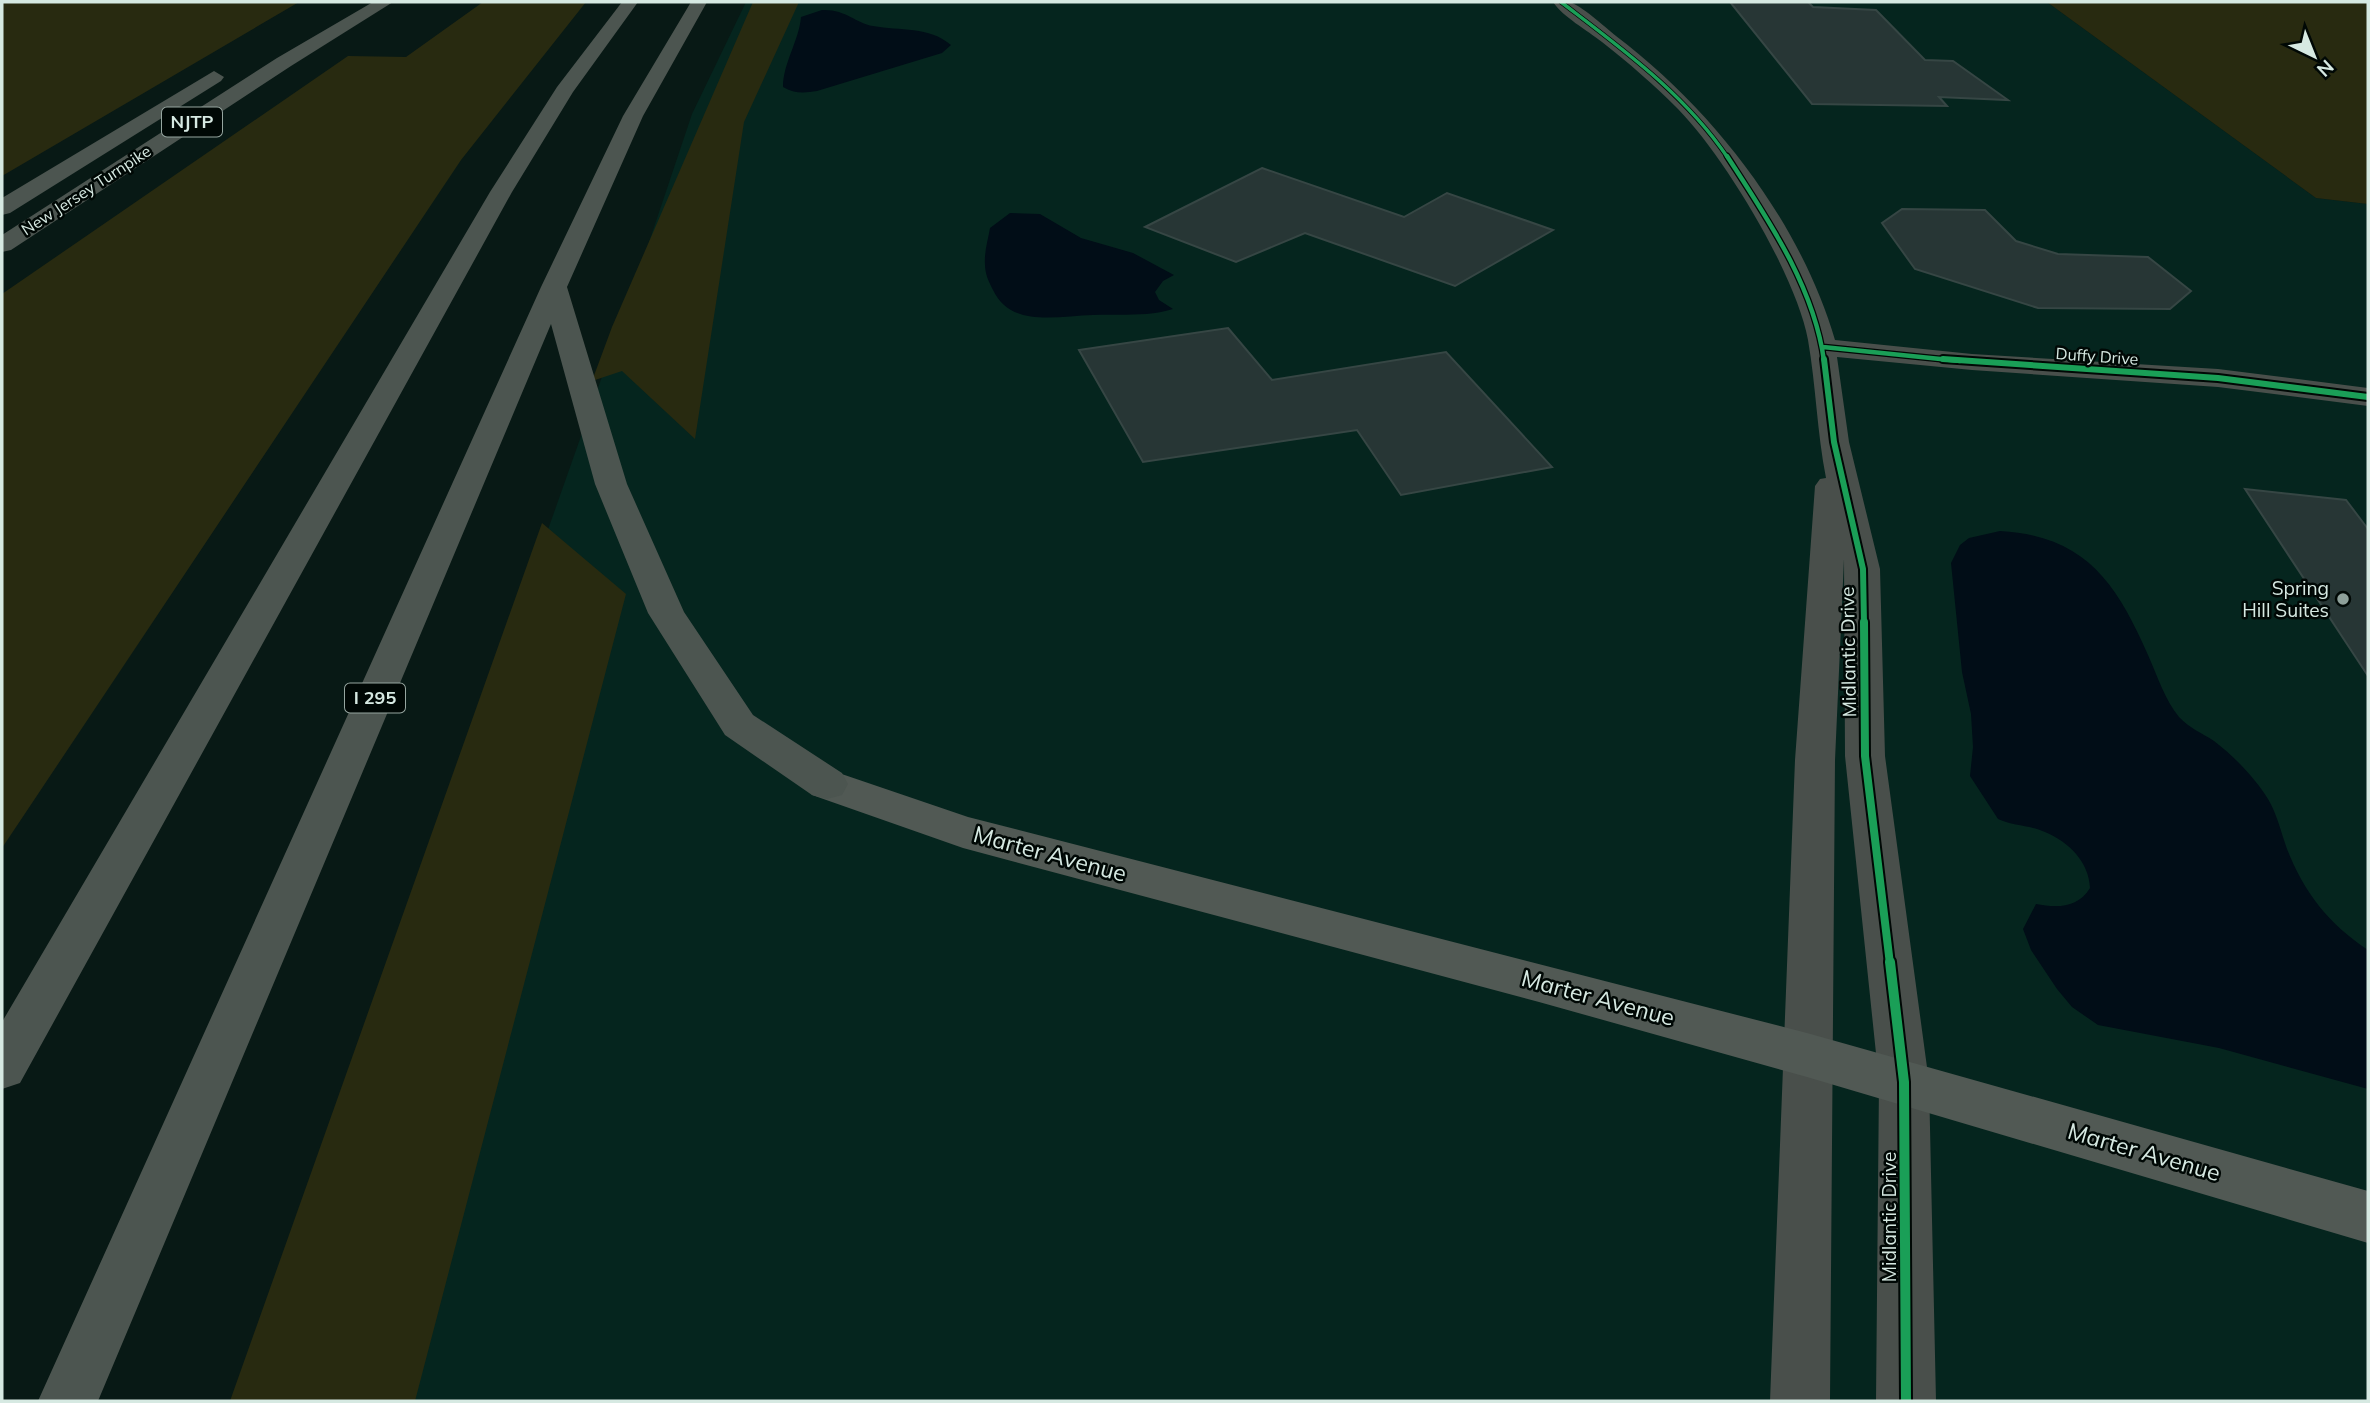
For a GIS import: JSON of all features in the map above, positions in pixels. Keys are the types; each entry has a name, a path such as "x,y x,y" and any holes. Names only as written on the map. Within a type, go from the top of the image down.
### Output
{"highway":[{"name":"New Jersey Turnpike","path":"2,245 284,62 385,2"},
{"path":"2,1067 502,192 564,91 629,2"},
{"name":"I 295","path":"68,1401 554,286 628,127 699,2"},
{"name":"New Jersey Turnpike","path":"2,208 235,64"},
{"path":"554,286 611,484 666,613 739,725 827,784"}],"main road":[{"name":"Marter Avenue","path":"827,784 963,832 1539,982 1807,1055 2368,1217"}],"street":[{"name":"Midlantic Drive","path":"1561,2 1634,58 1686,106 1718,143 1760,208 1797,274 1823,347 1834,442 1863,569 1866,756 1904,1082 1906,1401"},
{"name":"Duffy Drive","path":"1823,347 1972,362 2218,379 2368,397"},
{"name":"Midlantic Drive","path":"1800,1401 1815,760 1834,442"}],"shaded area":[{"path":"2,2 299,2 2,176"},
{"path":"483,2 586,2 461,160 2,848 2,294 348,56 406,57"},
{"path":"746,2 2047,2 2316,198 2368,204 2368,1401 248,1401 402,943 692,114"},
{"path":"753,2 799,2 744,122 695,439 622,371 592,381 612,327"},
{"path":"2047,2 2368,2 2368,204 2316,198"},
{"path":"822,10 838,12 873,26 924,32 951,45 942,53 817,91 791,91 783,87 784,78 801,17"},
{"path":"1010,213 1040,214 1081,238 1133,253 1174,275 1163,281 1155,292 1159,300 1173,309 1143,314 1050,318 1023,315 1011,310 993,290 985,268 990,228"},
{"path":"542,523 626,594 415,1401 230,1401"},
{"path":"2000,531 2054,542 2076,553 2110,585 2136,629 2174,710 2187,724 2229,753 2257,783 2271,805 2294,865 2310,894 2341,929 2368,950 2368,1089 2219,1048 2098,1025 2072,1007 2031,950 2023,929 2036,904 2052,906 2073,903 2090,888 2082,861 2070,847 2039,830 1998,819 1970,776 1973,747 1971,714 1962,672 1951,563 1960,545 1969,538"}],"building":[{"path":"1730,2 1808,2 1813,7 1876,10 1925,60 1953,61 2008,100 1939,97 1947,106 1812,104"},
{"path":"1262,168 1404,217 1447,193 1553,230 1455,286 1305,233 1236,262 1145,227"},
{"path":"1902,209 1985,210 2016,241 2058,254 2148,257 2191,291 2170,309 2038,308 1915,269 1882,223"},
{"path":"1228,328 1272,380 1446,352 1552,467 1401,495 1357,430 1143,462 1079,350"},
{"name":"Spring Hill Suites","path":"2245,489 2346,500 2368,529 2368,676"}],"cycle path":[{"path":"1561,2 1634,58 1686,106 1718,143 1761,208 1788,257 1801,283 1821,338 1834,442 1863,569 1865,756 1904,1082 1906,1401"},
{"path":"1823,347 1972,362 2218,378 2368,397"}],"place":[{"name":"Spring Hill Suites","path":"2343,599"}]}
